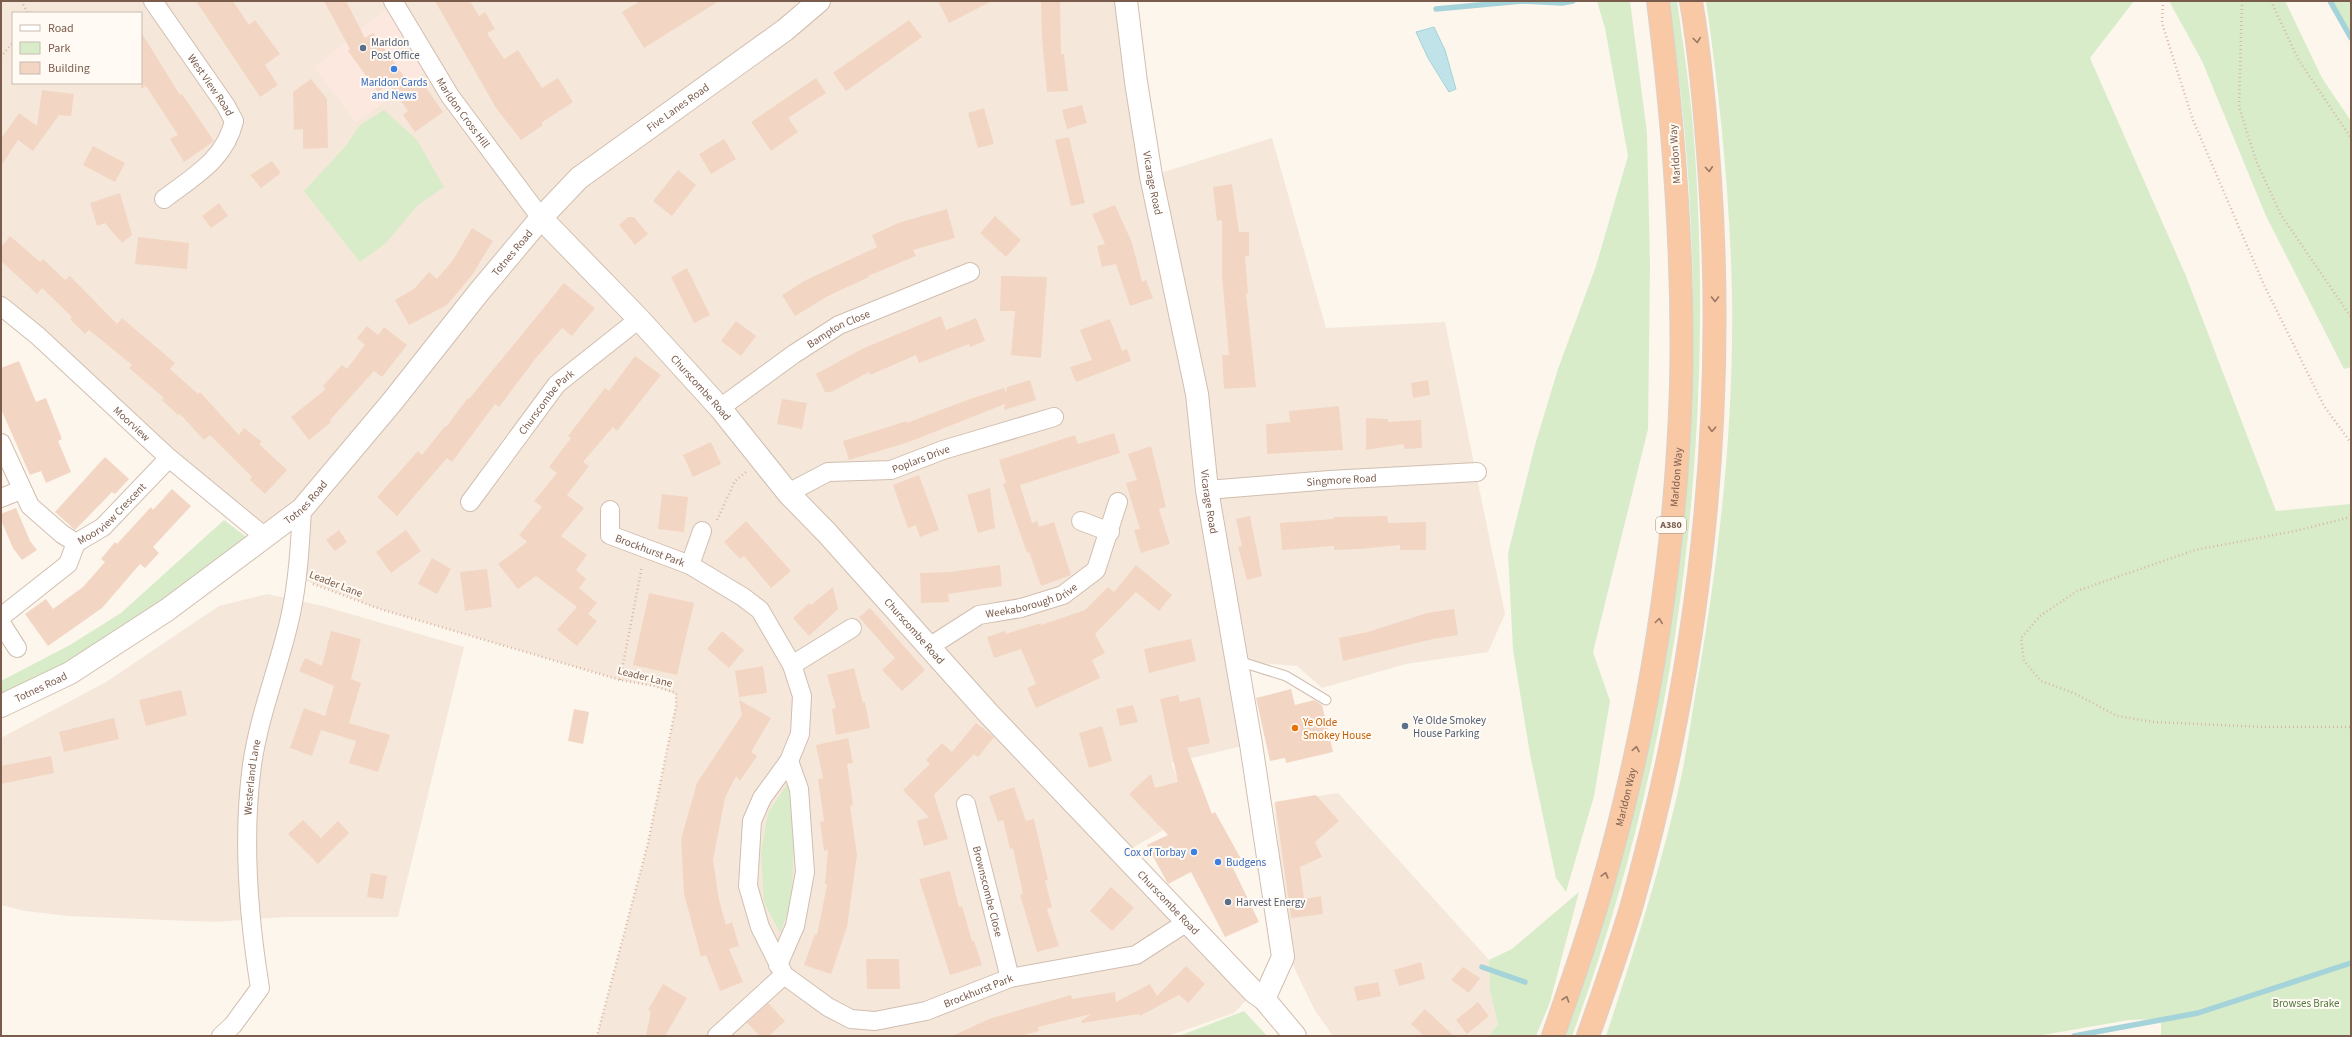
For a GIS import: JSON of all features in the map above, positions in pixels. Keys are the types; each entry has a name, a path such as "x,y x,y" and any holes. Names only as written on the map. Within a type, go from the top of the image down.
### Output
{"highway":[{"name":"Marldon Way","path":"1553,1036 1587,936 1618,827 1644,708 1666,570 1677,465 1682,326 1676,164 1658,1"},
{"path":"1588,1036 1633,901 1665,772 1689,643 1701,559 1712,432 1715,288 1708,140 1692,1"}],"street":[{"name":"West View Road","path":"153,1 218,94 234,121 230,135 216,159 164,199"},
{"name":"Marldon Cross Hill","path":"393,1 450,96 540,218"},
{"name":"Five Lanes Road","path":"540,218 579,178 785,30 819,1"},
{"name":"Vicarage Road","path":"1126,1 1136,82 1151,176 1198,394 1207,490 1261,790 1283,956 1264,999"},
{"name":"Churscombe Road","path":"540,218 639,319 720,408 760,461 788,493 827,533 1002,728 1254,992 1264,999 1295,1036"},
{"name":"Totnes Road","path":"1,706 70,674 167,610 302,510 540,218"},
{"name":"Bampton Close","path":"720,408 794,354 840,325 970,272"},
{"name":"Moorview","path":"1,306 38,336 169,458 265,537"},
{"name":"Churscombe Park","path":"470,502 558,384 639,319"},
{"name":"Poplars Drive","path":"788,493 828,472 891,470 943,450 1054,417"},
{"name":"Moorview Crescent","path":"1,443 5,449 21,490 30,506 62,534 76,543 103,527 169,458"},
{"name":"Singmore Road","path":"1207,490 1330,480 1476,472"},
{"path":"1,498 21,490"},
{"name":"Weekaborough Drive","path":"929,647 979,615 1021,608 1063,595 1096,570 1110,532 1118,502"},
{"name":"Westerland Lane","path":"221,1036 233,1025 260,988 250,925 247,844 252,764 290,618 298,578 302,510"},
{"name":"Brockhurst Park","path":"610,510 610,535 646,547 690,565 760,610 792,665 802,696 800,734 789,761 762,798 752,821 748,886 760,928 781,970 828,1007 852,1019 875,1021 926,1011 1010,978 1136,955 1187,922"},
{"path":"1081,521 1110,532"},
{"name":"Brockhurst Park","path":"690,565 702,531"},
{"path":"1,617 68,564 76,543"},
{"path":"1,623 17,648"},
{"path":"792,665 852,628"},
{"path":"717,1036 781,970 795,926 805,872 799,789 789,761"},
{"name":"Brownscombe Close","path":"966,804 1010,978"}],"lane":[{"path":"1237,661 1286,676 1326,700"}],"path":[{"path":"21,1 27,12"},
{"path":"2163,1 2162,23 2193,120 2264,285 2324,406 2351,443"},
{"path":"2242,1 2239,107 2257,163 2281,215 2351,317"},
{"path":"2271,1 2298,59 2351,138"},
{"path":"1,57 12,43"},
{"path":"702,531 711,532 735,481 760,461"},
{"path":"2351,517 2295,531 2196,550 2077,591 2040,616 2021,638 2024,661 2041,681 2074,693 2116,716 2154,722 2263,727 2351,727"},
{"path":"620,680 646,547"},
{"name":"Leader Lane","path":"298,578 380,609 620,680 654,686 676,694 676,706 648,843 597,1036"}],"shaded area":[{"path":"1,1 1126,1 1151,176 1272,138 1326,328 1445,322 1505,614 1488,652 1406,664 1322,688 1297,666 1237,661 1251,744 1171,763 1193,813 1122,854 1254,992 1234,1013 1168,1036 597,1036 648,843 676,706 676,694 654,686 620,680 380,609 298,578 302,510 265,537 1,306"},
{"path":"394,2 432,67 356,123 315,67"},
{"path":"267,594 323,606 464,647 398,917 286,917 215,922 68,916 25,911 1,905 1,738 106,682 219,606"},
{"path":"1338,793 1489,960 1490,992 1498,1024 1489,1036 1333,1036 1314,1009 1291,961 1274,803"}],"green space":[{"path":"1597,1 1630,1 1647,133 1650,264 1648,429 1593,652 1610,701 1594,796 1566,892 1556,878 1530,754 1513,650 1508,553 1535,445 1558,369 1596,266 1628,156 1605,28"},
{"path":"1668,1 1677,1 1690,96 1695,153 1700,266 1699,378 1692,490 1680,601 1662,712 1638,821 1608,929 1572,1036 1564,1036 1587,974 1607,911 1636,800 1659,687 1677,574 1688,459 1693,345 1691,230 1683,115"},
{"name":"Browses Brake","path":"1706,1 2134,1 2090,58 2186,276 2276,511 2351,504 2351,1036 2161,1036 2161,1019 2129,1020 2037,1036 1606,1036 1656,875 1681,778 1713,584 1724,488 1731,392 1731,258 1724,148"},
{"path":"2169,1 2285,1 2322,78 2351,121 2351,367 2344,369 2266,216 2202,61"},
{"path":"2330,1 2351,1 2351,38"},
{"path":"384,110 417,140 444,187 417,206 386,243 360,262 304,191 345,147 360,125"},
{"path":"224,520 249,539 90,652 1,698 1,681 70,645 121,613"},
{"path":"788,783 794,828 792,902 780,933 764,902 761,853 768,813"},
{"path":"1579,892 1550,1002 1536,1036 1489,1036 1498,1024 1490,992 1489,960 1512,949"},
{"path":"1244,1011 1267,1036 1179,1036"}],"water":[{"path":"1434,27 1445,50 1456,89 1449,92 1428,58 1416,32"}],"building":[{"path":"196,1 233,1 249,25 255,20 280,54 265,65 278,85 260,97"},
{"path":"324,1 346,1 365,38 373,33 411,86 420,79 443,112 415,132 403,115 408,111 389,84 378,92 348,51 350,49"},
{"path":"435,1 470,1 479,16 485,12 495,29 487,33 504,59 518,50 542,88 558,78 573,102 541,123 543,125 521,140 496,108"},
{"path":"640,1 719,1 644,48 622,12"},
{"path":"938,1 992,1 949,23"},
{"path":"1041,1 1060,1 1061,54 1064,54 1068,91 1047,92 1042,38"},
{"path":"909,20 922,37 846,91 833,73"},
{"path":"142,34 180,95 182,94 214,141 184,162 170,139 178,135 146,86 141,89"},
{"path":"816,78 826,93 788,118 798,132 771,151 751,122"},
{"path":"311,79 327,99 328,148 303,149 303,129 294,130 293,92"},
{"path":"42,90 74,94 71,116 59,115 33,151 18,140 1,166 1,139 19,113 37,126"},
{"path":"1082,105 1087,123 1067,129 1062,110"},
{"path":"984,108 994,144 978,148 968,113"},
{"path":"1069,137 1085,203 1071,206 1055,140"},
{"path":"724,139 736,159 711,174 699,154"},
{"path":"93,146 125,163 115,182 83,165"},
{"path":"272,161 281,173 261,188 250,175"},
{"path":"678,170 696,185 672,216 653,201"},
{"path":"1232,184 1239,232 1249,232 1249,256 1245,256 1248,293 1246,293 1256,387 1224,389 1222,355 1229,355 1222,276 1222,220 1217,221 1213,187"},
{"path":"120,193 132,235 122,243 105,223 97,226 90,203"},
{"path":"219,203 228,216 211,228 202,216"},
{"path":"1115,205 1132,243 1142,282 1146,280 1153,298 1130,306 1116,264 1102,267 1097,246 1105,244 1092,214"},
{"path":"947,209 955,238 913,250 916,256 868,276 869,277 828,296 795,316 782,295 806,280 877,247 872,235 898,223"},
{"path":"995,216 1021,240 1006,257 980,233"},
{"path":"628,217 634,217 648,234 635,245 619,225"},
{"path":"472,228 493,241 472,275 447,305 409,325 395,300 414,289 429,272 437,279 453,260"},
{"path":"10,236 40,262 43,259 65,280 70,276 117,324 122,318 175,363 170,369 198,394 200,392 239,435 244,428 262,442 259,444 287,470 265,494 250,480 252,477 210,435 204,440 180,414 178,415 162,400 164,398 129,368 132,365 89,330 85,334 70,319 72,317 42,288 37,294 1,261 1,247"},
{"path":"138,237 189,243 187,269 135,264"},
{"path":"687,268 710,315 694,323 671,277"},
{"path":"1001,276 1047,277 1041,358 1011,355 1015,311 1000,311"},
{"path":"564,283 595,308 572,336 562,328 536,358 499,407 495,404 452,462 447,458 397,516 377,497 418,451 422,455"},
{"path":"941,316 946,330 976,318 985,341 970,347 969,344 919,363 916,355 870,375 869,372 831,392 825,392 816,374 864,348"},
{"path":"1110,319 1122,351 1127,349 1131,361 1076,382 1070,367 1092,360 1080,330"},
{"path":"736,321 756,336 741,356 721,341"},
{"path":"367,326 378,335 384,327 407,345 382,377 374,371 330,420 331,422 309,440 291,417 326,389 323,386 342,365 347,369 365,345 357,338"},
{"path":"635,356 661,375 617,431 613,427 583,462 589,466 567,495 584,508 561,536 587,555 576,570 586,579 579,588 597,603 588,614 597,621 577,646 557,630 577,607 536,576 518,589 498,564 527,542 519,535 542,507 534,501 557,473 549,467 571,438 568,436 605,388 609,391"},
{"path":"19,361 36,402 46,398 62,439 58,441 71,472 46,483 41,471 30,475 1,409 1,368"},
{"path":"1030,380 1036,400 1004,410 1005,404 909,442 849,460 843,441 907,421 907,423 967,400 1004,388 1006,393 1007,387"},
{"path":"1428,380 1430,395 1413,398 1411,383"},
{"path":"782,399 807,403 802,429 777,424"},
{"path":"1339,406 1343,450 1267,454 1266,424 1290,422 1289,411"},
{"path":"1366,418 1388,419 1388,422 1421,420 1422,448 1404,449 1404,444 1366,450"},
{"path":"1114,433 1120,453 1020,485 1032,523 1037,521 1039,527 1054,522 1071,575 1041,586 1029,552 1027,553 1003,484 1006,483 999,460 1075,435 1078,444"},
{"path":"711,442 721,464 693,477 683,455"},
{"path":"1151,446 1166,507 1159,509 1170,544 1141,553 1134,530 1140,529 1126,483 1137,480 1128,454"},
{"path":"105,457 129,479 115,494 112,492 75,530 55,512"},
{"path":"919,475 939,530 920,537 916,525 908,528 893,485"},
{"path":"990,488 995,528 978,533 967,495"},
{"path":"172,489 191,506 153,547 159,553 145,568 140,564 102,608 48,646 25,614 46,599 53,609 83,587 105,562 101,559 115,542 117,544 151,507 153,510"},
{"path":"662,494 688,497 684,532 658,529"},
{"path":"16,508 30,541 37,550 22,560 13,548 1,520 1,514"},
{"path":"1250,516 1262,576 1247,580 1238,547 1242,546 1236,519"},
{"path":"1387,516 1388,523 1426,522 1426,550 1400,550 1400,545 1360,549 1334,550 1334,546 1282,550 1280,523 1334,519 1334,517"},
{"path":"746,521 791,571 771,588 744,556 740,559 724,542"},
{"path":"339,530 347,542 335,551 326,540"},
{"path":"406,530 421,551 391,573 376,552"},
{"path":"432,558 451,569 437,594 418,584"},
{"path":"1000,565 1002,586 948,594 949,602 921,603 920,573 950,572"},
{"path":"1136,565 1172,595 1159,611 1136,592 1095,634 1105,653 1092,660 1100,678 1036,708 1027,688 1036,684 1021,649 994,658 987,637 1005,631 1006,634 1041,623 1041,625 1085,610 1108,587 1114,592"},
{"path":"487,569 492,607 465,611 460,572"},
{"path":"833,587 838,609 809,636 793,618 809,603 811,605"},
{"path":"649,593 694,603 677,675 633,665"},
{"path":"870,608 925,670 902,691 882,670 895,658 859,617"},
{"path":"1454,609 1458,635 1433,639 1343,661 1339,638 1368,632 1427,613"},
{"path":"331,631 361,639 351,679 361,683 349,723 390,735 378,772 349,763 356,741 321,730 312,756 290,748 304,708 325,716 334,686 299,671 305,658 322,666"},
{"path":"722,631 744,650 729,668 707,649"},
{"path":"1191,639 1196,661 1149,673 1144,649"},
{"path":"763,666 767,693 739,697 735,671"},
{"path":"854,668 863,703 865,702 870,728 836,735 832,709 836,708 827,675"},
{"name":"Ye Olde Smokey House","path":"1291,689 1295,705 1314,700 1322,705 1333,752 1286,763 1285,758 1270,761 1256,698"},
{"path":"181,690 187,715 146,726 139,700"},
{"path":"1178,695 1180,702 1200,697 1210,743 1187,748 1212,814 1215,812 1241,859 1231,864 1259,922 1225,937 1191,872 1168,884 1147,845 1168,835 1129,794 1151,774 1155,788 1178,782 1160,699"},
{"path":"739,700 771,718 751,752 757,756 740,781 736,776 725,798 713,860 719,900 726,925 732,922 739,946 729,949 743,982 720,991 706,955 701,957 684,894 681,839 697,783 742,715"},
{"path":"1133,705 1138,722 1120,726 1116,709"},
{"path":"574,709 589,712 583,744 568,741"},
{"path":"114,718 119,739 64,752 59,732"},
{"path":"976,723 994,737 978,757 974,754 934,795 948,839 924,846 917,821 929,817 903,790 930,764 926,760 942,743 952,752"},
{"path":"1102,726 1112,761 1089,768 1079,733"},
{"path":"848,738 853,763 847,764 853,805 850,806 857,855 847,927 831,974 804,965 815,934 817,935 827,885 825,884 828,850 824,851 820,822 824,821 818,779 823,778 816,745"},
{"path":"51,756 54,773 1,784 1,766"},
{"path":"1014,787 1026,821 1034,819 1048,880 1045,880 1052,907 1047,909 1059,946 1037,952 1020,895 1023,894 1013,848 1010,849 1003,820 998,822 989,796"},
{"path":"1316,795 1339,821 1315,842 1322,857 1300,867 1304,899 1321,896 1323,914 1291,918 1275,802"},
{"path":"303,820 321,838 338,821 349,833 318,864 288,834"},
{"path":"950,871 959,907 962,906 972,941 974,941 982,965 950,975 919,879"},
{"path":"371,873 387,876 383,899 367,897"},
{"path":"1111,887 1134,908 1112,931 1090,911"},
{"path":"866,959 899,959 900,989 867,989"},
{"path":"1421,962 1425,979 1399,986 1394,970"},
{"path":"1186,966 1205,984 1188,1003 1179,995 1140,1016 1139,1014 1082,1023 1081,1021 1091,1014 1038,1027 1039,1031 1020,1036 952,1036 989,1019 1071,995 1072,999 1115,992 1116,1002 1150,984 1157,996"},
{"path":"1463,967 1480,978 1469,993 1451,980"},
{"path":"1378,982 1381,996 1357,1001 1354,987"},
{"path":"663,984 687,998 665,1036 646,1036 651,1011 648,1010"},
{"path":"1478,1002 1489,1016 1467,1034 1456,1020"},
{"path":"768,1003 785,1021 769,1036 760,1036 747,1023"},
{"path":"1425,1009 1454,1036 1424,1036 1411,1024"}],"waterway":[{"path":"1436,9 1522,1 1562,3 1573,1"},
{"path":"2330,1 2351,38"},
{"path":"2074,1036 2198,1013 2351,963"},
{"path":"1482,967 1525,982"}],"place":[{"name":"Marldon Post Office","path":"363,48"},
{"name":"Marldon Cards and News","path":"394,69"},
{"name":"Ye Olde Smokey House Parking","path":"1405,726"},
{"name":"Ye Olde Smokey House","path":"1295,728"},
{"name":"Cox of Torbay","path":"1194,852"},
{"name":"Budgens","path":"1218,862"},
{"name":"Harvest Energy","path":"1228,902"}]}
